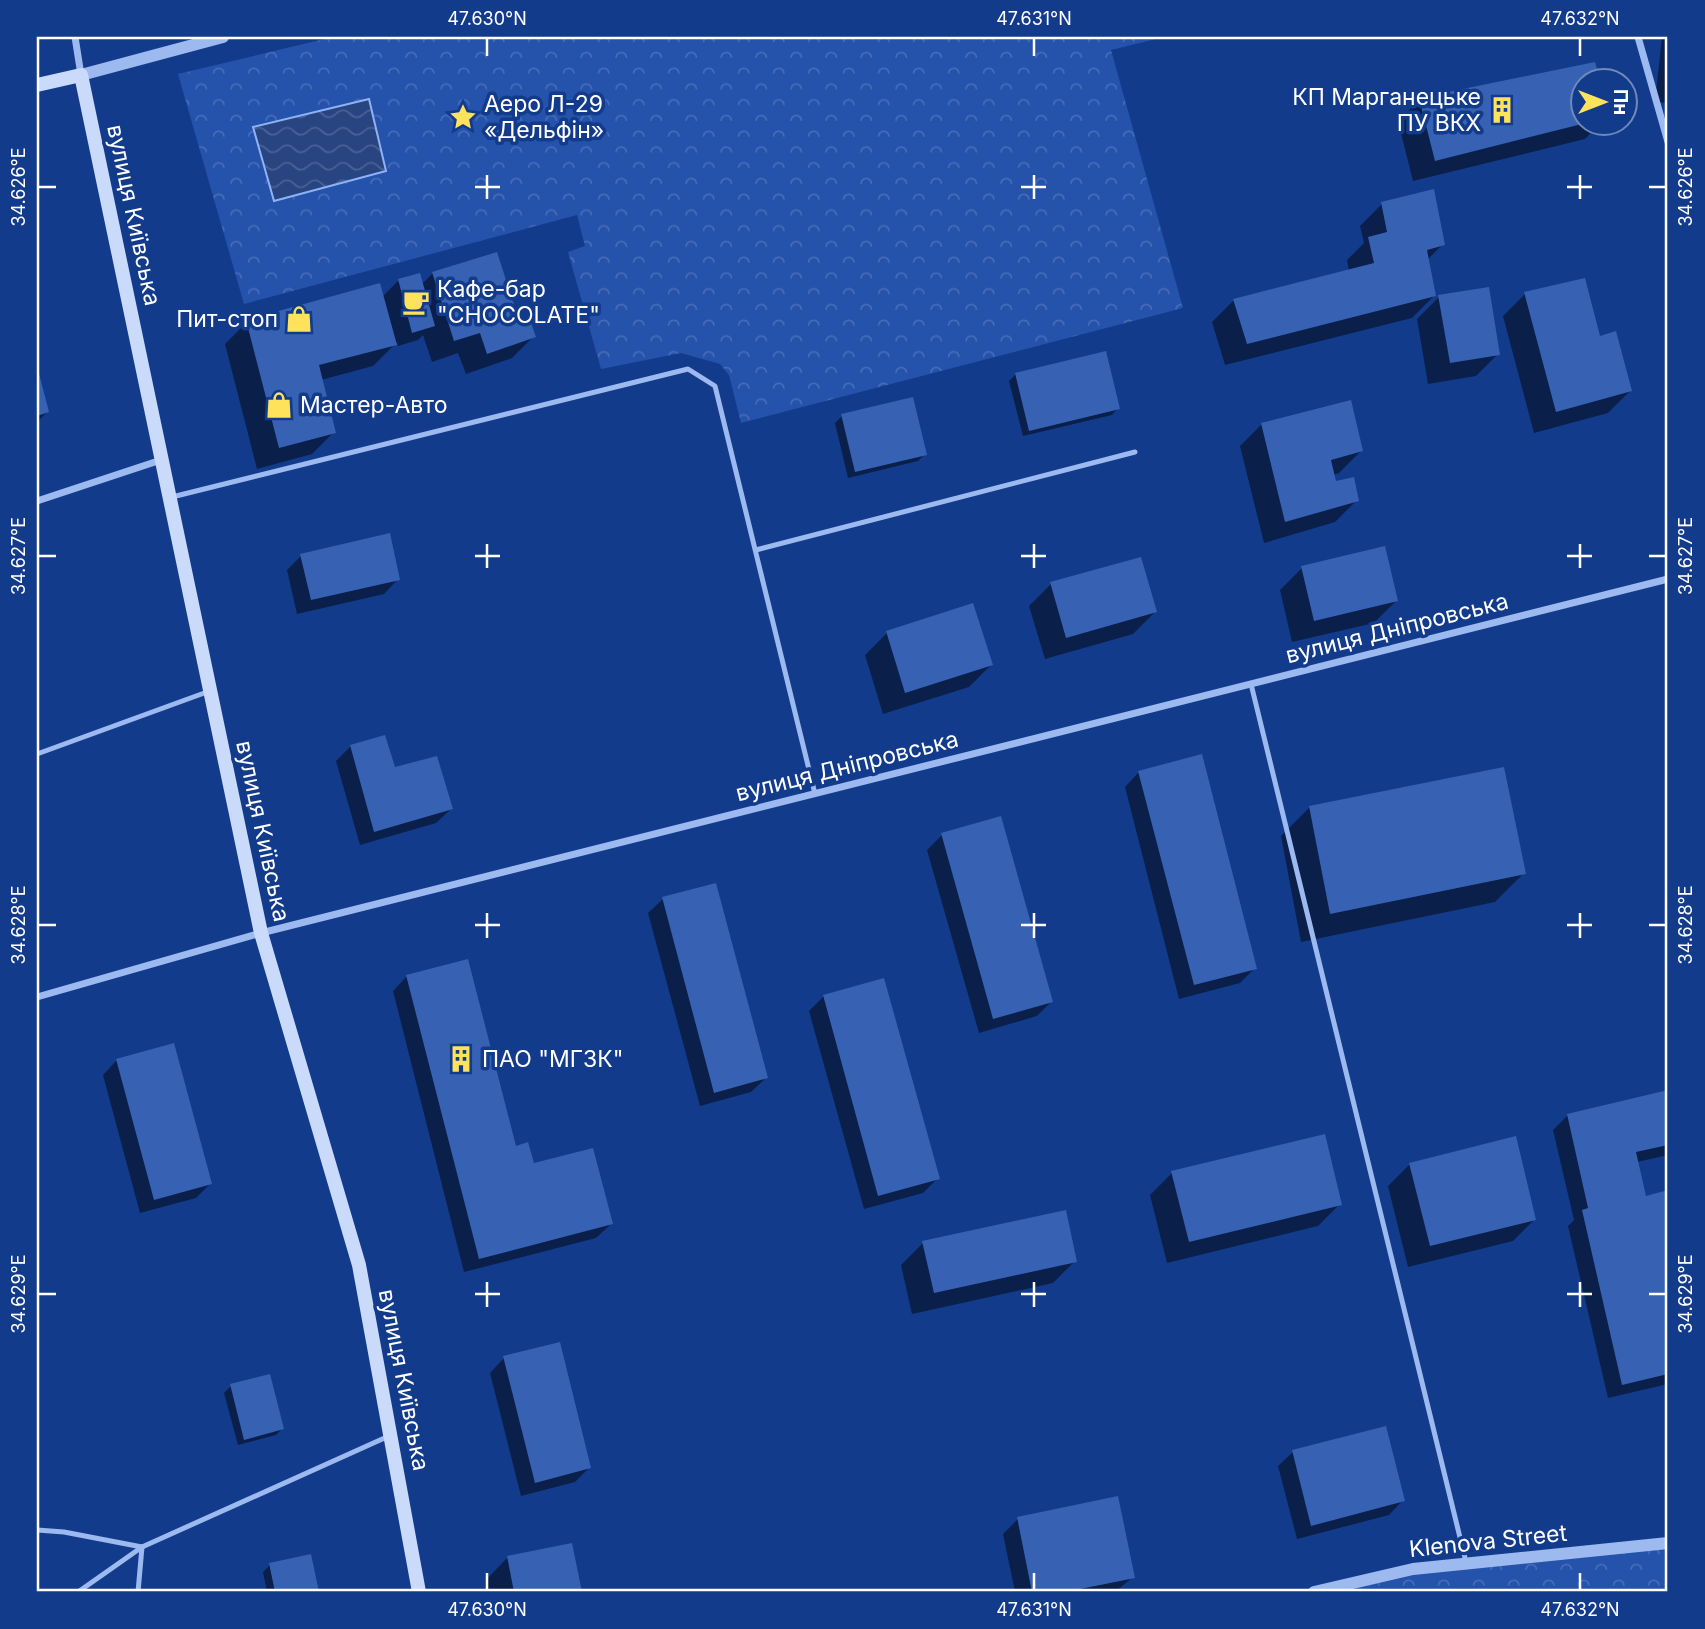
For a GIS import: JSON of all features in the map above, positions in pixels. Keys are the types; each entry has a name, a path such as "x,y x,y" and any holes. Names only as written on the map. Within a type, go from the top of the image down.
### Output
{"main road":[{"path":"37,85 81,75"},
{"name":"вулиця Київська","path":"81,75 261,933 359,1265 419,1592"}],"street":[{"path":"75,37 81,75 223,37"},
{"path":"1638,37 1668,142"},
{"path":"37,501 162,460"},
{"name":"вулиця Дніпровська","path":"37,997 261,933 1668,579"},
{"name":"Klenova Street","path":"1314,1592 1413,1569 1668,1543"}],"lane":[{"path":"169,498 688,369 715,386 815,794"},
{"path":"756,550 1135,452"},
{"path":"1251,684 1467,1564"},
{"path":"37,754 210,691"},
{"path":"78,1592 142,1547 392,1435"},
{"path":"37,1530 64,1532 142,1547"},
{"path":"138,1592 142,1547"}],"green space":[{"path":"333,37 1164,37 1111,50 1183,308 741,423 729,375 720,364 681,353 601,369 568,252 585,246 577,215 244,304 178,74"},
{"path":"1668,1543 1668,1592 1314,1592 1413,1569"}],"water":[{"path":"369,99 386,171 274,201 253,127"}],"building":[{"name":"КП Марганецьке ПУ ВКХ","path":"1595,62 1596,66 1575,66"},
{"name":"КП Марганецьке ПУ ВКХ","path":"1568,68 1568,128 1435,161 1419,98"},
{"path":"1434,189 1445,245 1427,250 1436,296 1247,344 1233,299 1374,263 1368,237 1387,232 1381,202"},
{"path":"497,252 520,323 530,320 536,337 487,354 480,333 454,341 432,272"},
{"name":"Кафе-бар \"CHOCOLATE\"","path":"420,273 435,326 412,333 398,279"},
{"path":"1585,278 1600,336 1616,331 1632,391 1556,412 1524,292"},
{"path":"380,283 397,345 319,365 336,433 279,448 246,320"},
{"path":"1489,287 1500,355 1450,363 1438,295"},
{"path":"1106,351 1120,409 1029,431 1015,373"},
{"path":"37,366 49,412 37,416"},
{"path":"913,397 927,455 855,472 841,414"},
{"path":"1351,400 1363,451 1331,460 1336,481 1354,477 1359,501 1285,522 1261,423"},
{"path":"390,533 400,580 311,600 300,554"},
{"path":"1385,546 1398,601 1314,621 1301,566"},
{"path":"1141,557 1157,612 1066,638 1050,582"},
{"path":"973,603 993,665 905,693 886,631"},
{"path":"385,735 395,767 437,756 453,809 374,832 350,745"},
{"path":"1202,754 1257,969 1194,985 1138,771"},
{"path":"1504,767 1526,874 1330,914 1309,806"},
{"path":"1001,816 1053,1002 993,1019 941,833"},
{"path":"716,883 768,1078 714,1093 662,897"},
{"name":"ПАО \"МГЗК\"","path":"468,959 516,1146 528,1142 534,1163 593,1148 613,1224 479,1259 406,975"},
{"path":"884,978 940,1179 878,1196 823,995"},
{"path":"174,1043 212,1184 154,1200 116,1059"},
{"path":"1668,1090 1668,1145 1636,1152 1646,1196 1668,1190 1668,1374 1622,1385 1582,1210 1588,1208 1567,1114"},
{"path":"1325,1134 1342,1205 1189,1242 1171,1171"},
{"path":"1516,1136 1536,1220 1430,1246 1409,1163"},
{"path":"1066,1210 1077,1262 934,1293 922,1241"},
{"path":"560,1342 591,1468 535,1483 503,1356"},
{"path":"270,1374 284,1429 244,1440 230,1384"},
{"path":"1386,1426 1405,1501 1311,1526 1292,1450"},
{"path":"1118,1496 1135,1578 1065,1592 1032,1592 1017,1517"},
{"path":"572,1543 582,1592 514,1592 507,1556"},
{"path":"311,1554 319,1592 275,1592 269,1563"}],"place":[{"name":"КП Марганецьке ПУ ВКХ","path":"1502,110"},
{"name":"Аеро Л-29 «Дельфін»","path":"463,117"},
{"name":"Кафе-бар \"CHOCOLATE\"","path":"416,302"},
{"name":"Пит-стоп","path":"299,319"},
{"name":"Мастер-Авто","path":"279,405"},
{"name":"ПАО \"МГЗК\"","path":"461,1059"}]}
